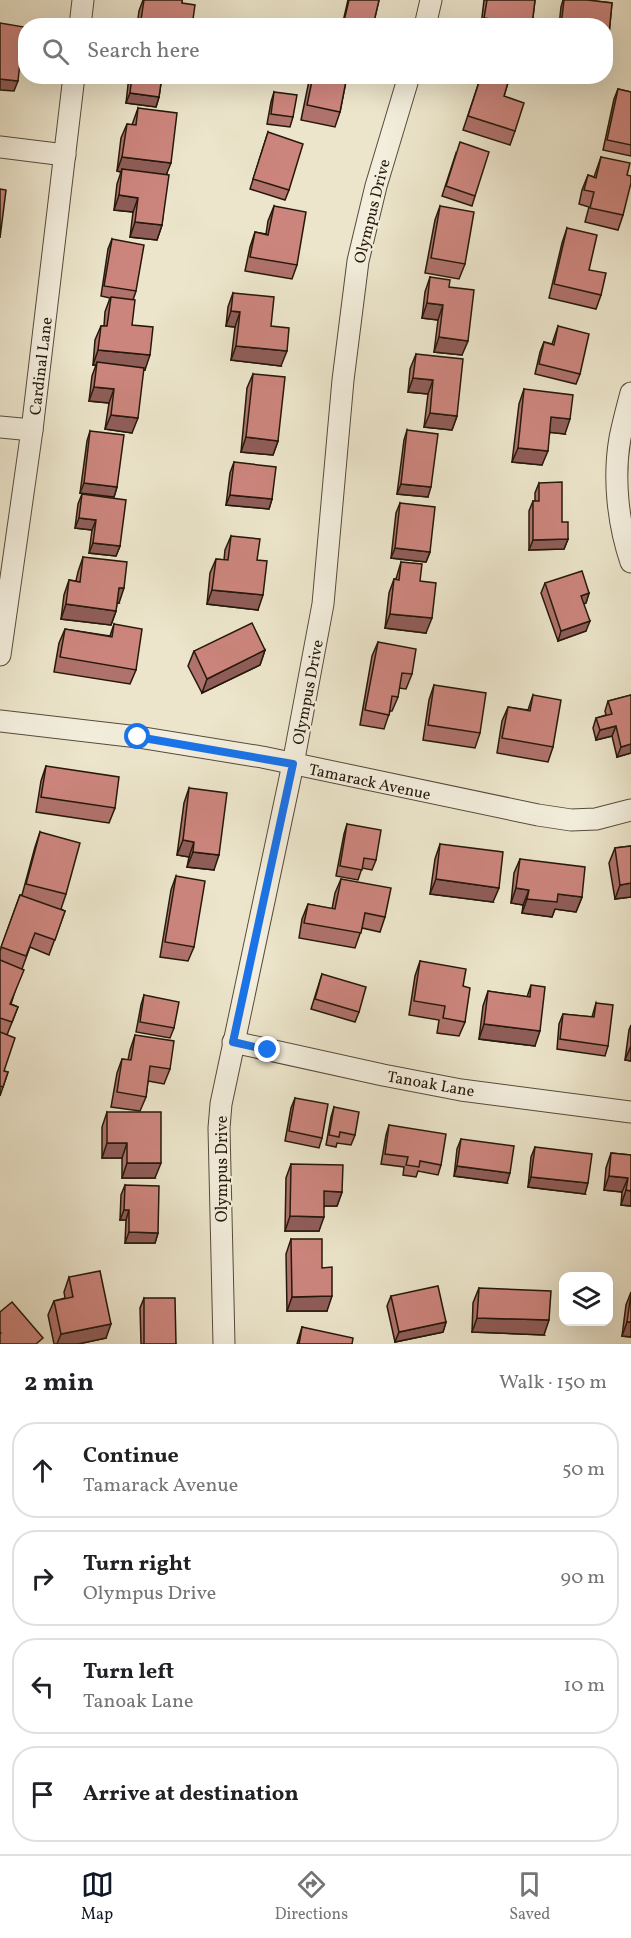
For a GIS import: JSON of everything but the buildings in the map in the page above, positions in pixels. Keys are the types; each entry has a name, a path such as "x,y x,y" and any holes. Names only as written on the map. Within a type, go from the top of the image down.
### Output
{"street":[{"path":"81,18 83,0"},
{"path":"427,18 431,0"},
{"name":"Cardinal Lane","path":"0,655 32,430 73,84"},
{"name":"Olympus Drive","path":"224,1344 219,1128 221,1104 293,764 324,604 343,380 358,261 376,186 407,84"},
{"path":"0,147 65,155"},
{"path":"631,393 619,444 617,488 625,541 631,562"},
{"path":"0,427 32,430"},
{"name":"Tamarack Avenue","path":"0,721 138,737 293,764 538,816 560,819 596,819 631,810"},
{"name":"Tanoak Lane","path":"233,1042 383,1075 461,1089 631,1112"}],"route":[{"path":"138,737 293,764 233,1042 268,1050"}]}
